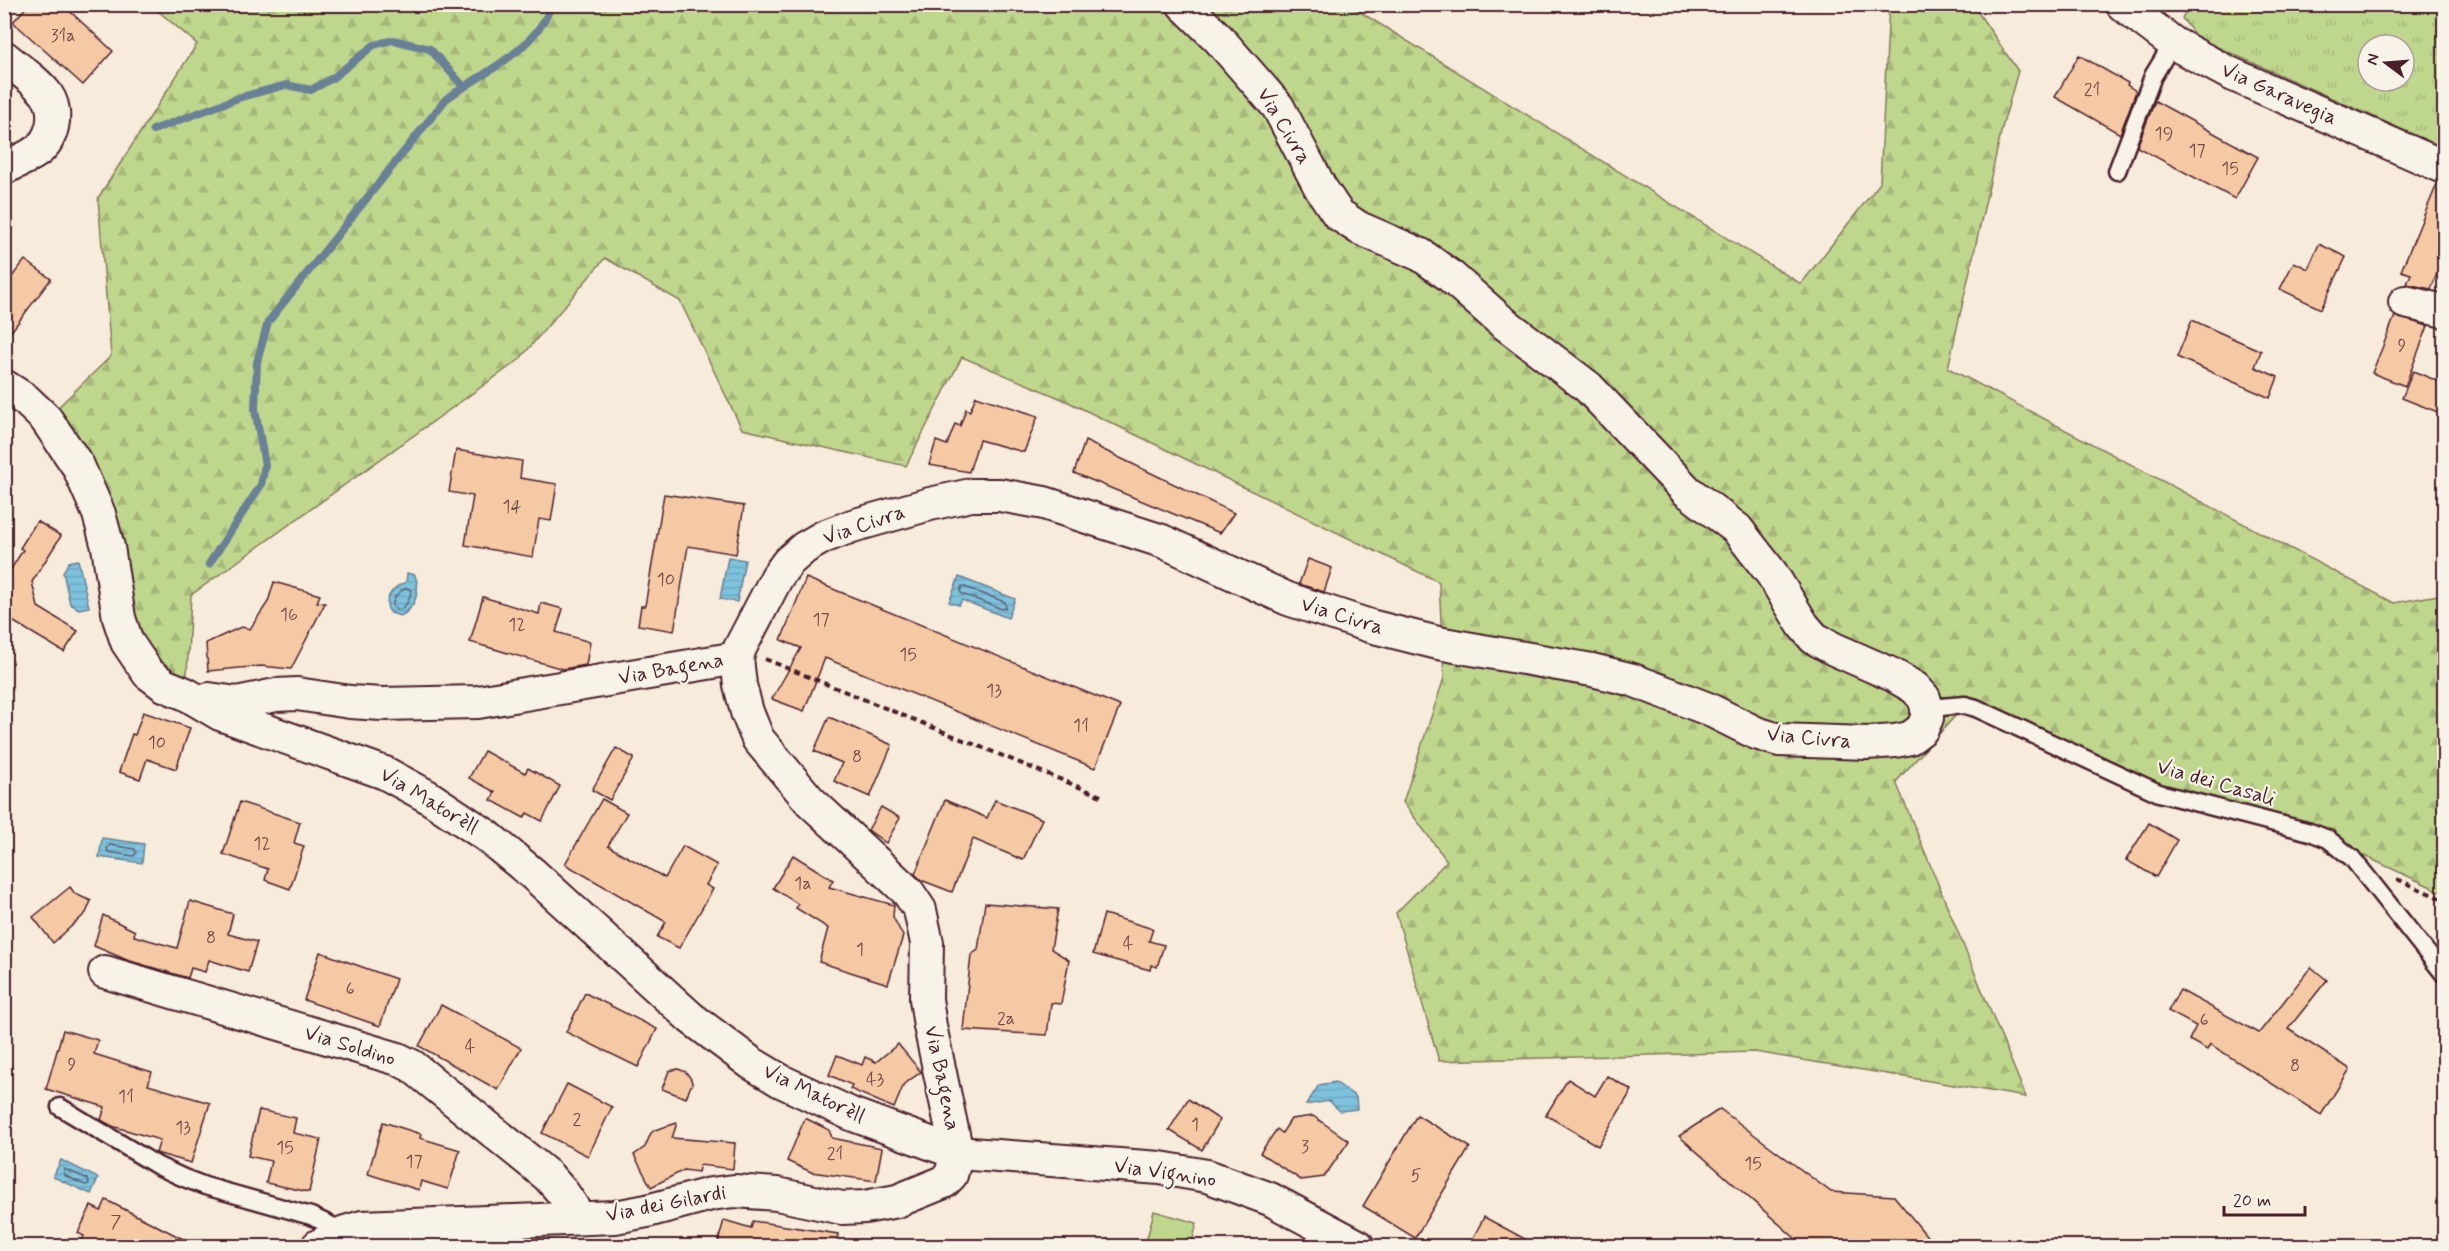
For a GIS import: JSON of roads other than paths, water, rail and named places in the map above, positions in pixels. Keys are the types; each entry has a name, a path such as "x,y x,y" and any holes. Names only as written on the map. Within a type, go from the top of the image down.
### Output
{"street":[{"name":"Via Civra","path":"738,653 777,577 788,562 804,548 852,526 930,504 971,495 1000,495 1044,502 1162,541 1288,599 1370,626 1438,644 1592,669 1633,680 1708,709 1756,733 1779,740 1867,743 1910,738 1922,729 1927,718 1927,708 1924,698 1915,688 1893,675 1814,638 1803,625 1772,574 1737,530 1687,491 1588,387 1500,320 1449,274 1405,246 1359,228 1338,214 1320,187 1278,107 1218,38 1183,4"},
{"name":"Via Garavegia","path":"2122,4 2173,43 2229,73 2445,167"},
{"path":"4,57 46,93 53,108 53,123 47,139 36,152 4,168"},
{"path":"2405,302 2445,311"},
{"name":"Via Matorèll","path":"4,386 26,400 46,419 63,441 90,490 108,547 119,618 127,642 148,673 164,685 186,694 220,714 385,773 427,796 487,836 533,874 691,1018 751,1063 781,1081 851,1114 957,1153"},
{"name":"Via Bagena","path":"186,694 237,703 289,694 382,704 478,702 738,653 740,685 747,712 758,739 810,801 908,892 920,910 927,944 926,999 930,1026 957,1153"},
{"path":"275,734 279,710 289,694"},
{"name":"Via Soldino","path":"105,972 398,1059 412,1066 548,1176 579,1217"},
{"name":"Via dei Gilardi","path":"318,1246 345,1232 362,1227 631,1215 711,1194 734,1191 777,1194 842,1208 865,1207 897,1200 944,1182 951,1175 957,1153"},
{"name":"Via Vignino","path":"957,1153 1160,1168 1207,1176 1270,1199 1358,1246"}],"lane":[{"path":"2117,171 2153,76 2173,43"},
{"name":"Via dei Casali","path":"1927,708 1965,705 1976,708 2159,793 2310,832 2328,839 2352,858 2445,974"},
{"path":"60,1107 158,1166 184,1178 311,1216 345,1232"}],"water":[{"path":"728,557 745,560 737,602 720,599"},
{"path":"78,560 89,607 79,609 70,604 63,572 69,562"},
{"path":"407,573 415,575 417,593 410,609 400,616 391,613 387,604 394,589 406,582"},
{"path":"959,577 1015,599 1008,618 962,600 959,605 949,602"},
{"path":"102,838 144,844 142,863 99,857"},
{"path":"1335,1082 1356,1097 1357,1109 1340,1111 1329,1101 1306,1105 1319,1085"},
{"path":"61,1160 98,1178 91,1194 53,1177"}],"waterway":[{"path":"209,564 261,485 265,465 255,409 257,362 268,322 446,99 521,48 534,35 552,4"},
{"path":"153,130 241,97 286,85 311,90 334,77 374,45 393,40 430,49 464,87"}]}
